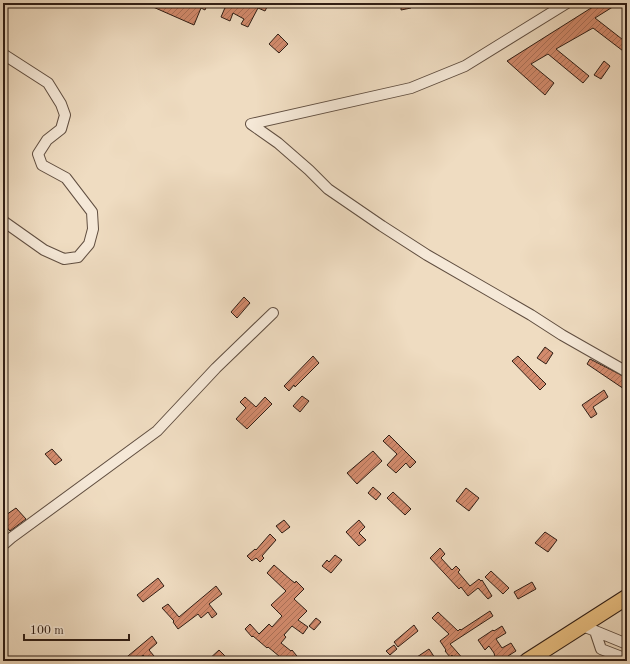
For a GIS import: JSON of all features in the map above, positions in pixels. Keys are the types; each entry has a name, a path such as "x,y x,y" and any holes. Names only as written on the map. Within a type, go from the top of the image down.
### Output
{"highway":[{"path":"527,661 589,628 627,597"}],"street":[{"path":"566,3 465,66 411,88 252,124 278,143 328,189 382,226 427,255 627,372"},
{"path":"3,54 48,83 61,104 65,115 61,129 47,140 38,154 42,165 66,178 92,212 92,228 89,244 78,258 64,259 44,250 3,222"},
{"path":"3,545 158,431 216,368 273,313"},
{"path":"589,628 627,644"},
{"path":"589,628 601,650 627,659"}],"building":[{"path":"144,3 208,3 205,10 201,8 194,25"},
{"path":"227,3 269,3 265,11 258,8 248,27 241,24 244,19 233,13 230,21 221,17"},
{"path":"401,3 410,3 411,8 401,10"},
{"path":"599,3 619,3 595,18 627,43 627,54 593,28 556,49 589,76 583,83 548,54 531,64 554,83 545,95 507,61"},
{"path":"278,34 288,44 279,53 269,44"},
{"path":"604,61 610,66 601,79 594,75"},
{"path":"244,297 250,303 237,318 231,312"},
{"path":"545,347 553,353 546,364 537,358"},
{"path":"313,356 319,363 289,391 284,386"},
{"path":"518,356 546,384 540,390 512,361"},
{"path":"590,359 627,378 627,391 587,364"},
{"path":"604,390 608,397 593,407 597,414 591,418 582,405"},
{"path":"302,396 309,401 300,412 293,406"},
{"path":"245,397 256,407 265,397 272,404 247,429 236,419 246,408 240,402"},
{"path":"389,435 416,462 410,468 406,463 396,473 387,465 397,454 383,441"},
{"path":"52,449 62,460 55,465 45,454"},
{"path":"373,451 382,461 357,484 347,473"},
{"path":"373,487 381,494 376,500 368,493"},
{"path":"466,488 479,498 469,511 456,501"},
{"path":"393,492 411,509 405,515 387,498"},
{"path":"16,508 26,519 10,531 3,523 3,517"},
{"path":"284,520 290,527 282,533 276,526"},
{"path":"359,520 365,527 359,533 366,540 359,546 346,532"},
{"path":"545,532 557,540 548,552 535,543"},
{"path":"270,534 276,540 262,556 264,558 260,562 256,558 252,561 247,556 255,549 256,550"},
{"path":"440,548 445,554 441,558 452,570 456,566 460,570 458,572 470,586 479,579 481,581 482,580 492,596 488,599 478,588 468,596 461,587 459,589 430,558"},
{"path":"335,555 342,560 331,573 322,566 327,560 329,562"},
{"path":"274,565 295,583 296,581 304,589 294,599 307,611 298,620 308,627 303,634 292,626 284,635 286,637 281,643 291,651 292,650 301,661 285,661 253,636 252,637 245,629 250,624 259,634 269,624 272,627 282,616 271,605 286,591 267,573"},
{"path":"491,571 509,588 503,594 485,577"},
{"path":"158,578 164,586 143,602 137,595"},
{"path":"532,582 536,589 518,599 514,592"},
{"path":"216,586 222,594 209,604 217,614 212,618 208,612 201,618 198,614 178,629 173,622 174,621 162,608 168,604 179,617"},
{"path":"490,611 493,616 450,644 465,661 456,661 452,655 450,657 440,641 449,634 432,618 438,612 458,631"},
{"path":"316,618 321,622 314,630 309,626"},
{"path":"414,625 418,631 398,647 394,642"},
{"path":"502,626 506,633 496,639 502,648 511,643 516,651 508,656 510,661 496,661 494,653 489,646 485,650 478,640"},
{"path":"152,636 157,643 149,650 154,656 149,661 143,655 136,661 122,661"},
{"path":"394,645 397,649 390,655 386,651"},
{"path":"429,649 437,661 411,661"},
{"path":"219,650 227,658 224,661 207,661"}]}
